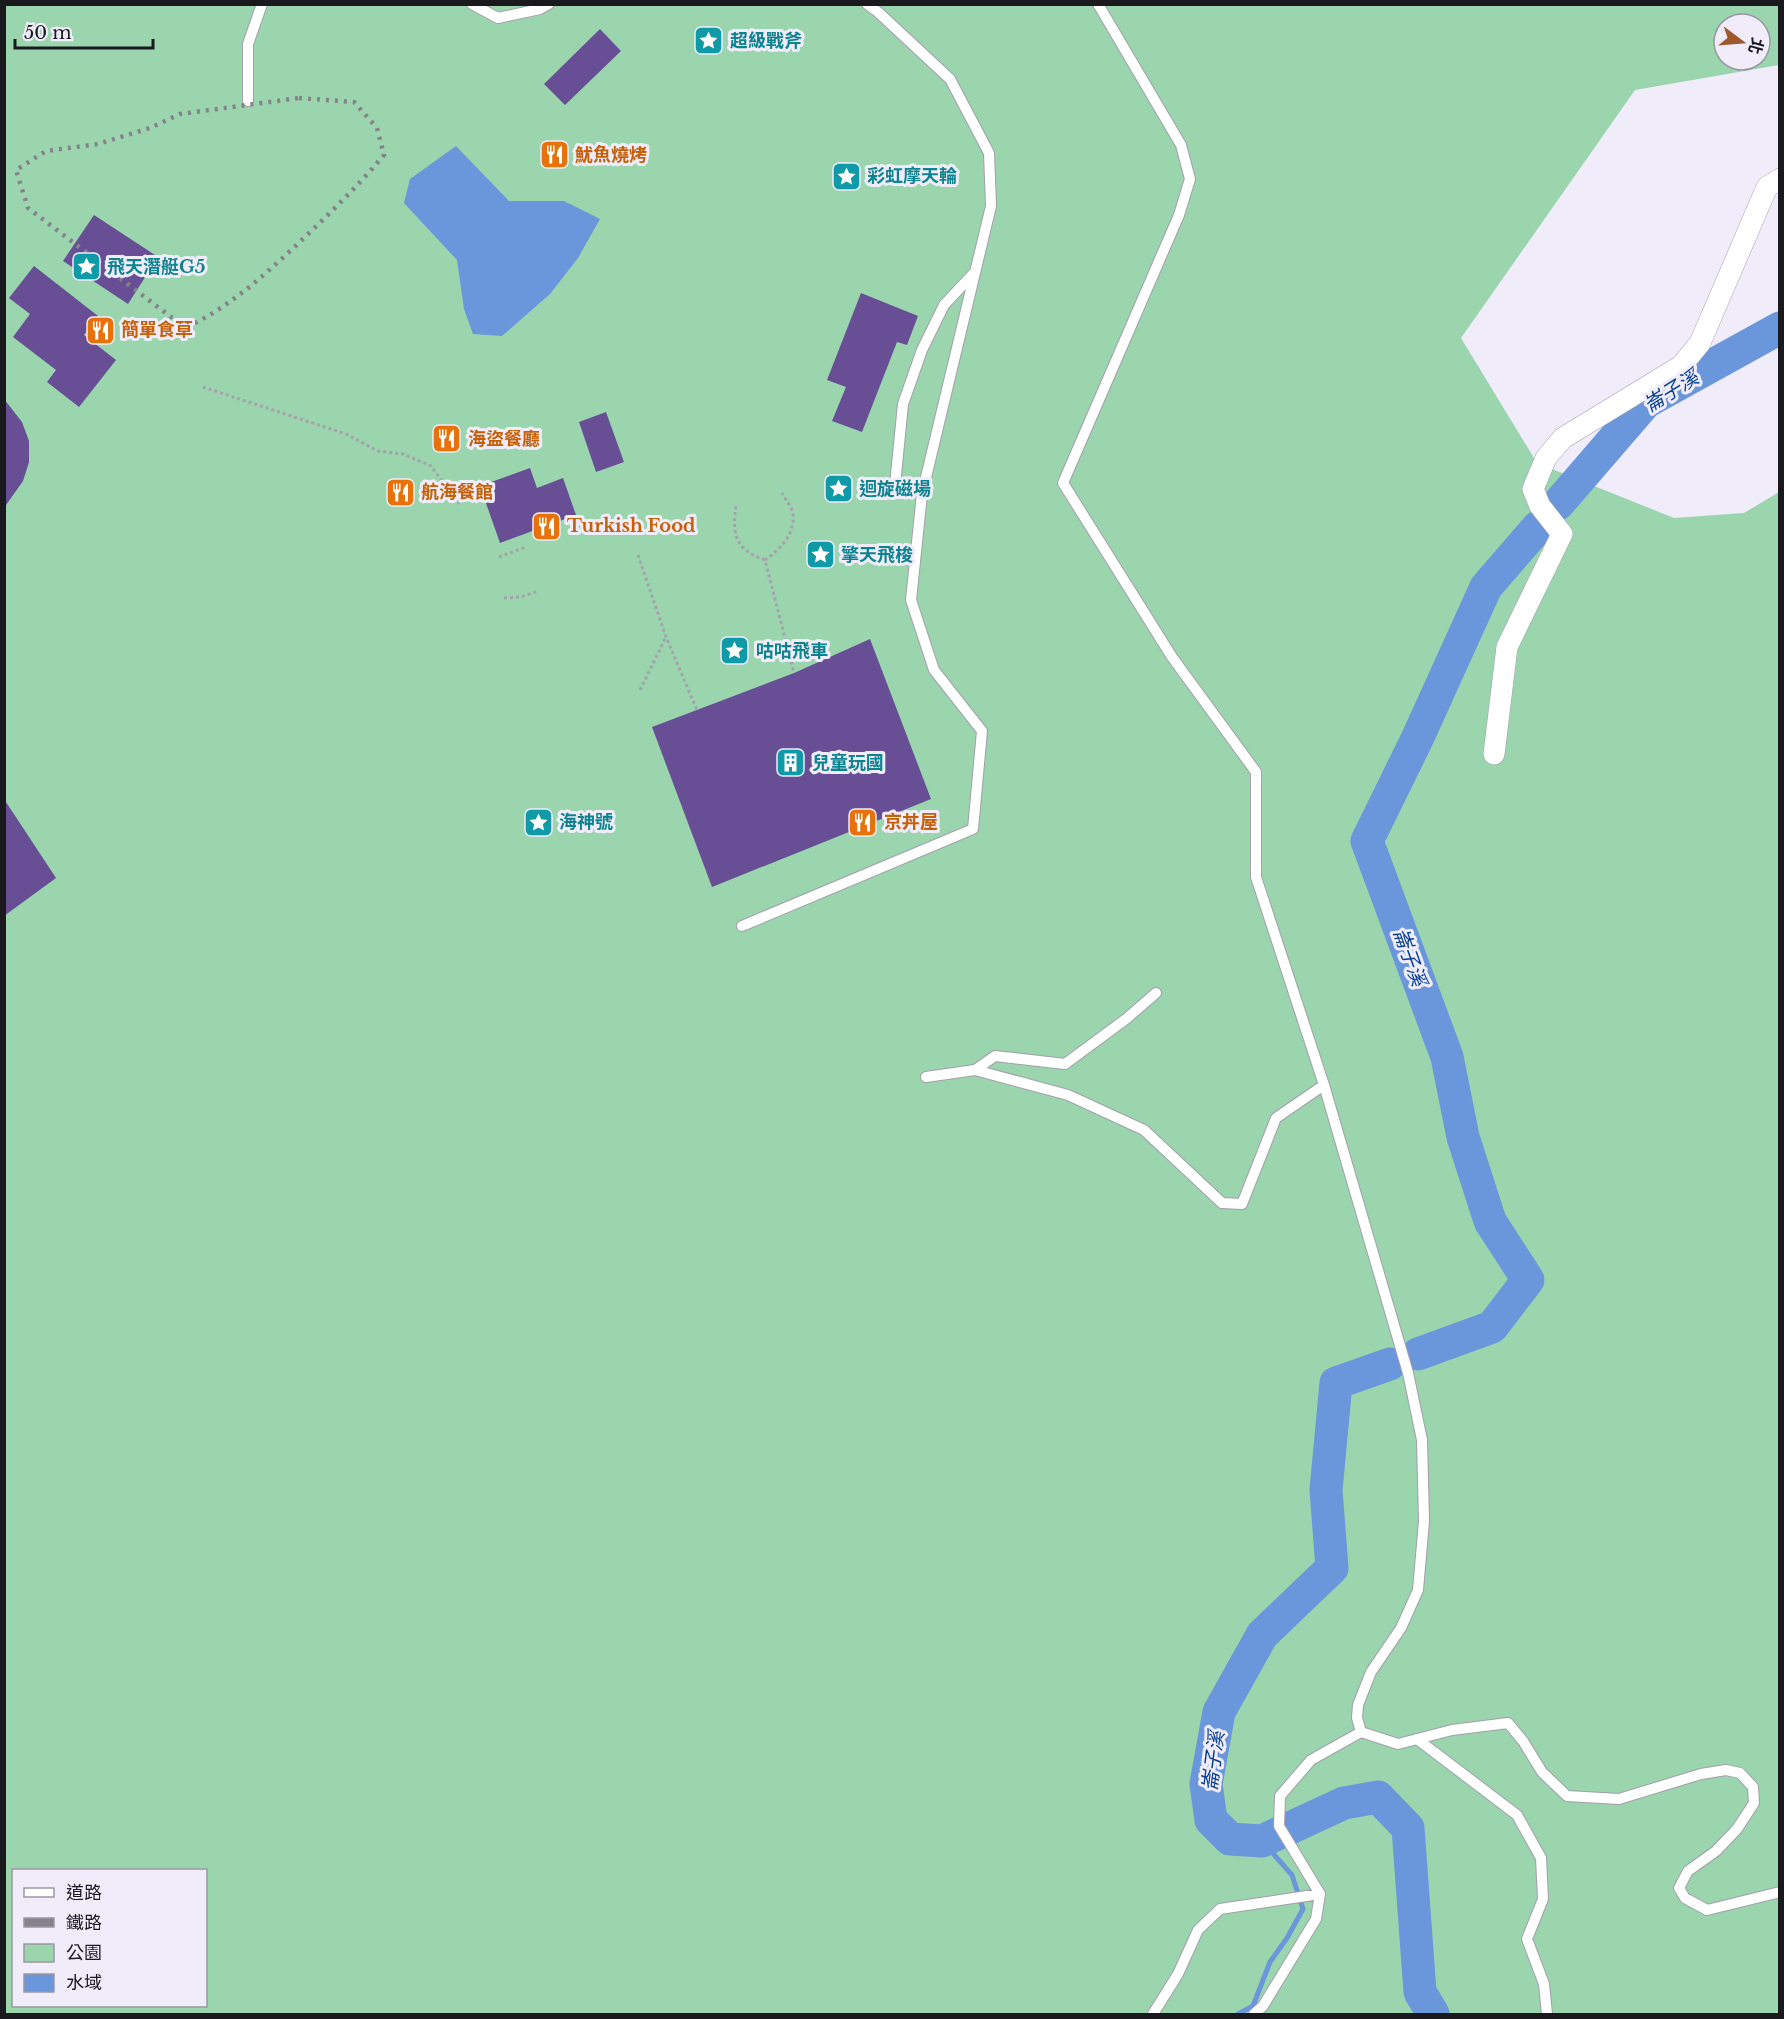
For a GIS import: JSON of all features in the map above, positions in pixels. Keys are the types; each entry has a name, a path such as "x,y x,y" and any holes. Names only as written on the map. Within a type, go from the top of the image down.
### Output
{"street":[{"path":"1494,754 1507,647 1562,534 1540,506 1533,489 1546,458 1563,438 1681,366 1700,343 1767,188 1779,178"}],"lane":[{"path":"248,101 248,44 262,4"},
{"path":"472,4 498,18 540,9 549,4"},
{"path":"742,926 974,829 982,731 934,670 911,600 921,494 991,206 989,153 950,79 867,4"},
{"path":"1098,4 1181,145 1190,179 1179,215 1063,483 1172,657 1256,772 1256,877 1324,1085 1408,1373 1422,1440 1424,1521 1418,1590 1401,1628 1371,1672 1358,1705 1357,1718 1361,1732"},
{"path":"895,485 903,404 922,350 944,305 975,273"},
{"path":"975,1070 994,1056 1065,1064 1126,1019 1156,993"},
{"path":"926,1077 975,1070 1068,1095 1144,1130 1222,1203 1242,1204 1276,1118 1324,1085"},
{"path":"1254,2014 1263,2006 1316,1919 1320,1894 1279,1826 1280,1796 1311,1760 1361,1732 1398,1744 1452,1730 1508,1723 1523,1741 1542,1772 1567,1796 1619,1799 1701,1774 1726,1770 1740,1773 1753,1787 1754,1803 1737,1829 1716,1851 1688,1871 1679,1888 1685,1898 1707,1910 1779,1892"},
{"path":"1417,1739 1517,1815 1541,1858 1544,1899 1527,1939 1544,1984 1547,2014"},
{"path":"1153,2014 1178,1974 1198,1930 1220,1909 1320,1894"}],"path":[{"path":"203,387 346,434 378,451 403,454 431,466 459,504"},
{"path":"765,560 780,549 790,531 793,514 782,493"},
{"path":"736,506 733,528 737,537 750,555 765,560"},
{"path":"499,557 526,547"},
{"path":"638,555 666,637 697,710"},
{"path":"765,560 794,673"},
{"path":"504,598 521,597 538,591"},
{"path":"640,690 666,637"}],"green space":[{"path":"5,5 1779,5 1779,65 1772,66 1772,12 1712,12 1712,72 1739,72 1635,90 1461,338 1537,463 1674,518 1744,513 1779,492 1779,2014 5,2014"}],"water":[{"path":"456,146 509,201 564,201 600,219 578,258 550,294 502,336 473,334 464,309 457,260 404,203 410,179"}],"building":[{"path":"600,29 621,51 565,105 544,84"},
{"path":"94,215 158,257 128,304 63,261"},
{"path":"34,266 98,316 84,335 116,360 79,407 47,382 56,370 13,337 30,314 9,298"},
{"path":"861,293 918,316 907,345 897,342 862,432 832,421 846,387 827,380"},
{"path":"4,399 22,422 29,441 29,462 23,481 4,508"},
{"path":"606,412 624,462 596,472 579,422"},
{"path":"530,468 537,488 563,478 576,515 500,543 480,486"},
{"name":"兒童玩國","path":"870,639 931,799 712,887 652,727 794,673"},
{"path":"4,799 56,878 4,916"}],"waterway":[{"name":"崙子溪","path":"1558,504 1646,402 1780,328"},
{"name":"崙子溪","path":"1418,1354 1492,1327 1528,1280 1490,1221 1463,1137 1447,1057 1367,841 1418,737 1486,587 1538,527"},
{"name":"崙子溪","path":"1390,1364 1336,1383 1326,1490 1332,1568 1262,1635 1219,1712 1206,1784 1211,1820 1230,1839 1262,1841 1344,1803 1378,1797 1408,1828 1420,1992 1433,2014"},
{"path":"1238,2014 1253,2006 1270,1962 1303,1909 1292,1875 1262,1841"}],"railway":[{"path":"299,98 354,102 377,128 384,155 335,208 264,274 222,307 191,325 171,317 28,208 16,170 46,151 98,144 150,128 180,114 299,98"}],"place":[{"name":"超級戰斧","path":"709,41"},
{"name":"魷魚燒烤","path":"554,155"},
{"name":"彩虹摩天輪","path":"846,176"},
{"name":"飛天潛艇G5","path":"86,267"},
{"name":"簡單食草","path":"100,330"},
{"name":"海盜餐廳","path":"447,439"},
{"name":"迴旋磁場","path":"838,489"},
{"name":"航海餐館","path":"400,492"},
{"name":"Turkish Food","path":"546,526"},
{"name":"擎天飛梭","path":"820,555"},
{"name":"咕咕飛車","path":"735,651"},
{"name":"兒童玩國","path":"791,763"},
{"name":"海神號","path":"538,822"},
{"name":"京丼屋","path":"863,822"}]}
